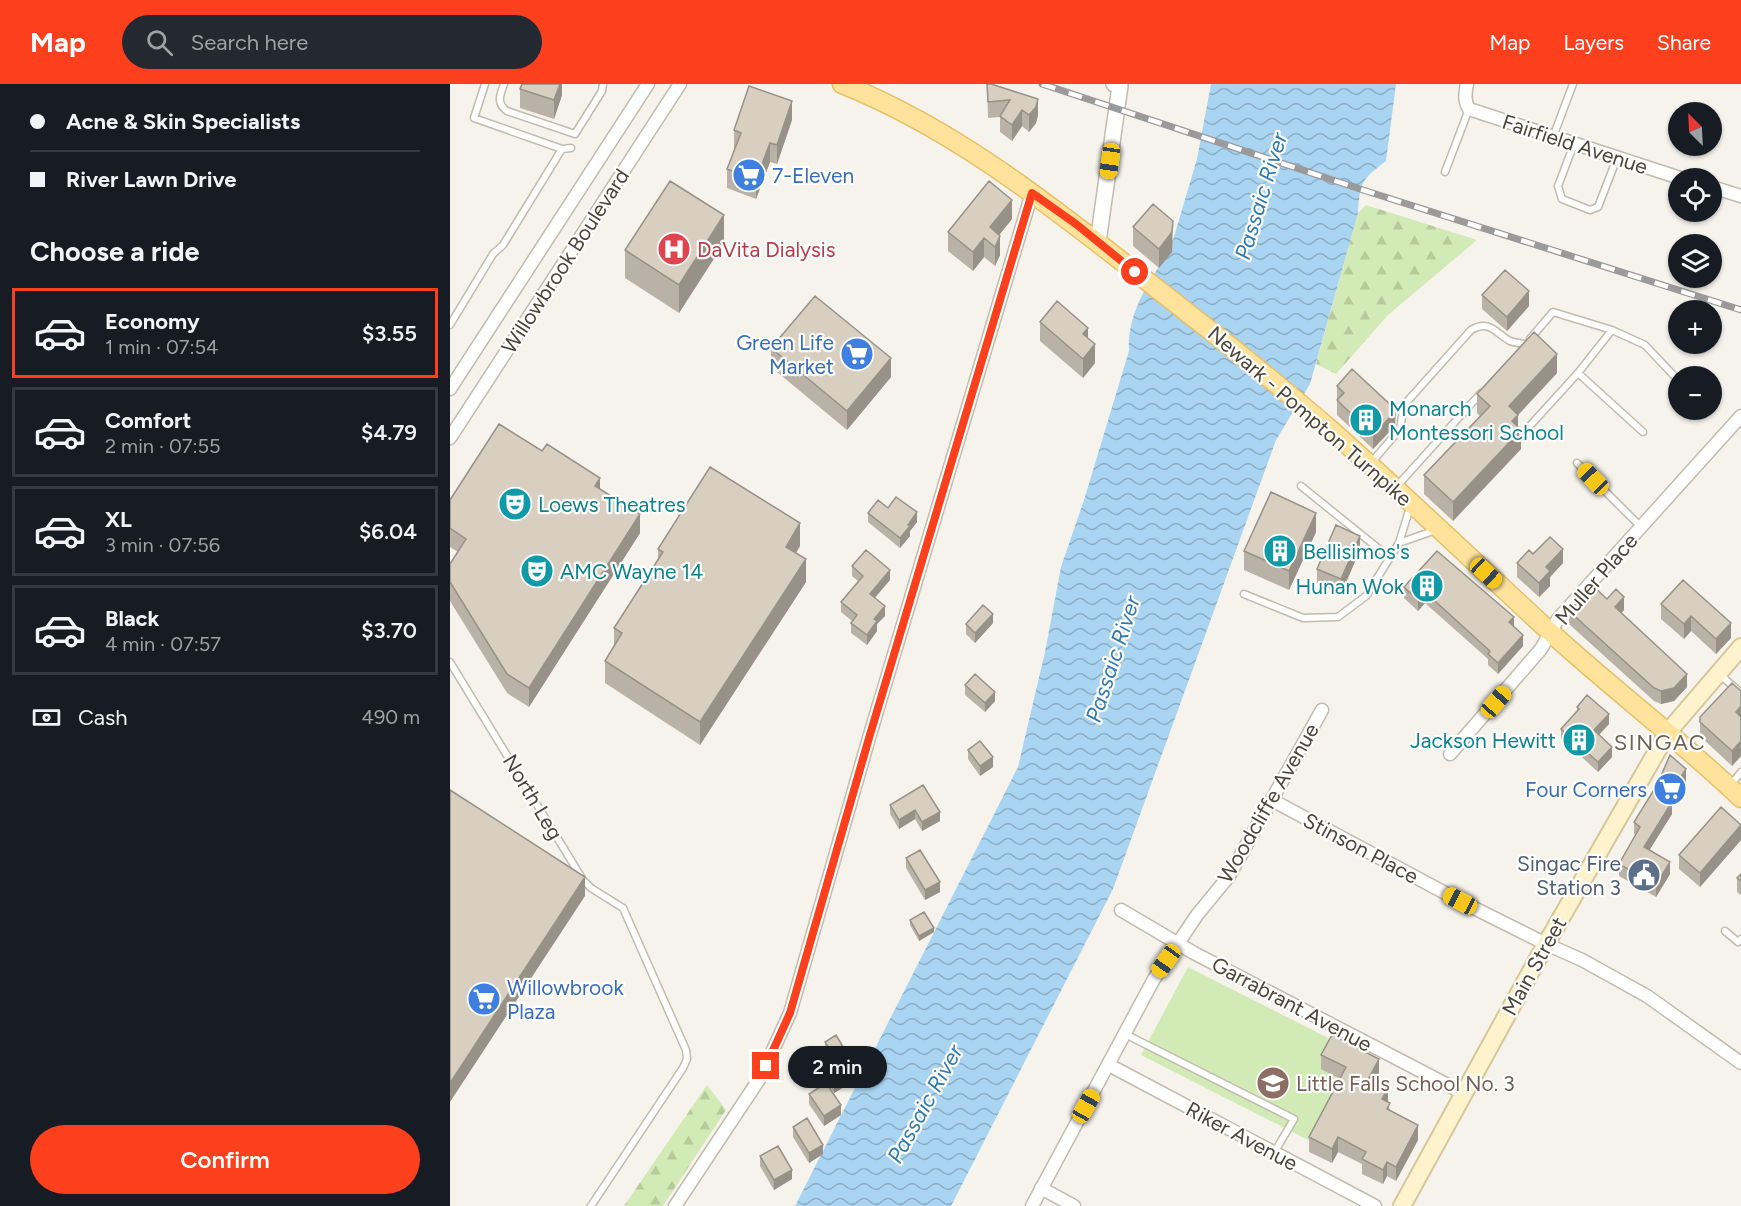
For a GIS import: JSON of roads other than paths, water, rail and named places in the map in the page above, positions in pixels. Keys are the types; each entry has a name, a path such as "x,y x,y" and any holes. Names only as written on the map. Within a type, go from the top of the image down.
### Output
{"main road":[{"name":"Newark - Pompton Turnpike","path":"842,84 928,126 1032,193 1207,327 1332,431 1550,632 1738,789"},
{"name":"Main Street","path":"1402,1206 1545,945 1668,732 1741,648"}],"street":[{"name":"Willowbrook Boulevard","path":"450,389 648,84"},
{"name":"Willowbrook Boulevard","path":"450,438 680,84"},
{"path":"1467,84 1465,96 1469,109"},
{"path":"1098,242 1118,85"},
{"name":"Fairfield Avenue","path":"1469,109 1668,174"},
{"path":"1722,191 1741,196"},
{"path":"675,1206 760,1077 790,1013 869,738 1032,193"},
{"name":"Muller Place","path":"1450,754 1541,649 1558,619 1741,416"},
{"name":"Woodcliffe Avenue","path":"1032,1206 1154,979 1197,915 1229,876 1322,710"},
{"name":"Stinson Place","path":"1272,800 1545,945 1582,960 1647,996 1741,1063"},
{"name":"Garrabrant Avenue","path":"1121,910 1178,944 1465,1094"},
{"name":"Riker Avenue","path":"1109,1065 1375,1206"},
{"path":"1041,1188 1074,1206"}],"lane":[{"path":"485,84 474,117 562,150 571,148"},
{"path":"504,84 499,98 500,104 507,111 575,134 602,91 603,84"},
{"path":"1553,137 1573,84"},
{"path":"1445,172 1469,109"},
{"path":"1574,144 1558,186 1562,199 1590,210 1598,207 1617,158"},
{"path":"450,326 493,254 503,245 562,150"},
{"path":"1517,353 1553,312 1612,330 1645,345 1668,369"},
{"path":"1369,465 1400,429 1404,405 1471,330 1478,326 1491,327 1511,341 1525,344"},
{"path":"1527,429 1578,373 1612,330"},
{"path":"1578,373 1643,432"},
{"path":"1395,489 1487,386"},
{"path":"1577,463 1641,527"},
{"path":"1301,486 1389,557"},
{"path":"1244,594 1303,618 1338,618 1366,596 1399,543 1411,504"},
{"path":"1399,543 1438,529"},
{"name":"North Leg","path":"450,662 583,880 591,888 623,908 686,1050 687,1059 683,1068 591,1206"},
{"path":"1718,673 1741,693"},
{"path":"1725,931 1738,942 1741,939"},
{"path":"1125,1034 1294,1119 1274,1153"}],"water":[{"name":"Passaic River","path":"1211,84 1396,84 1386,161 1363,182 1358,213 1310,384 1276,440 1113,889 951,1206 795,1206 1018,767 1045,652 1061,567 1084,500 1129,351 1133,318 1141,297 1171,248 1197,159"}],"railway":[{"path":"1042,84 1363,190 1741,310"}],"place":[{"name":"7-Eleven","path":"749,175"},
{"name":"DaVita Dialysis","path":"674,249"},
{"name":"Green Life Market","path":"857,354"},
{"name":"Monarch Montessori School","path":"1366,420"},
{"name":"Loews Theatres","path":"515,504"},
{"name":"Bellisimos's","path":"1280,551"},
{"name":"AMC Wayne 14","path":"537,571"},
{"name":"Hunan Wok","path":"1427,586"},
{"name":"Jackson Hewitt","path":"1579,740"},
{"name":"Four Corners","path":"1670,789"},
{"name":"Singac Fire Station 3","path":"1644,875"},
{"name":"Willowbrook Plaza","path":"484,999"},
{"name":"Little Falls School No. 3","path":"1273,1083"}],"district":[{"name":"SINGAC","path":"1660,742"}]}
